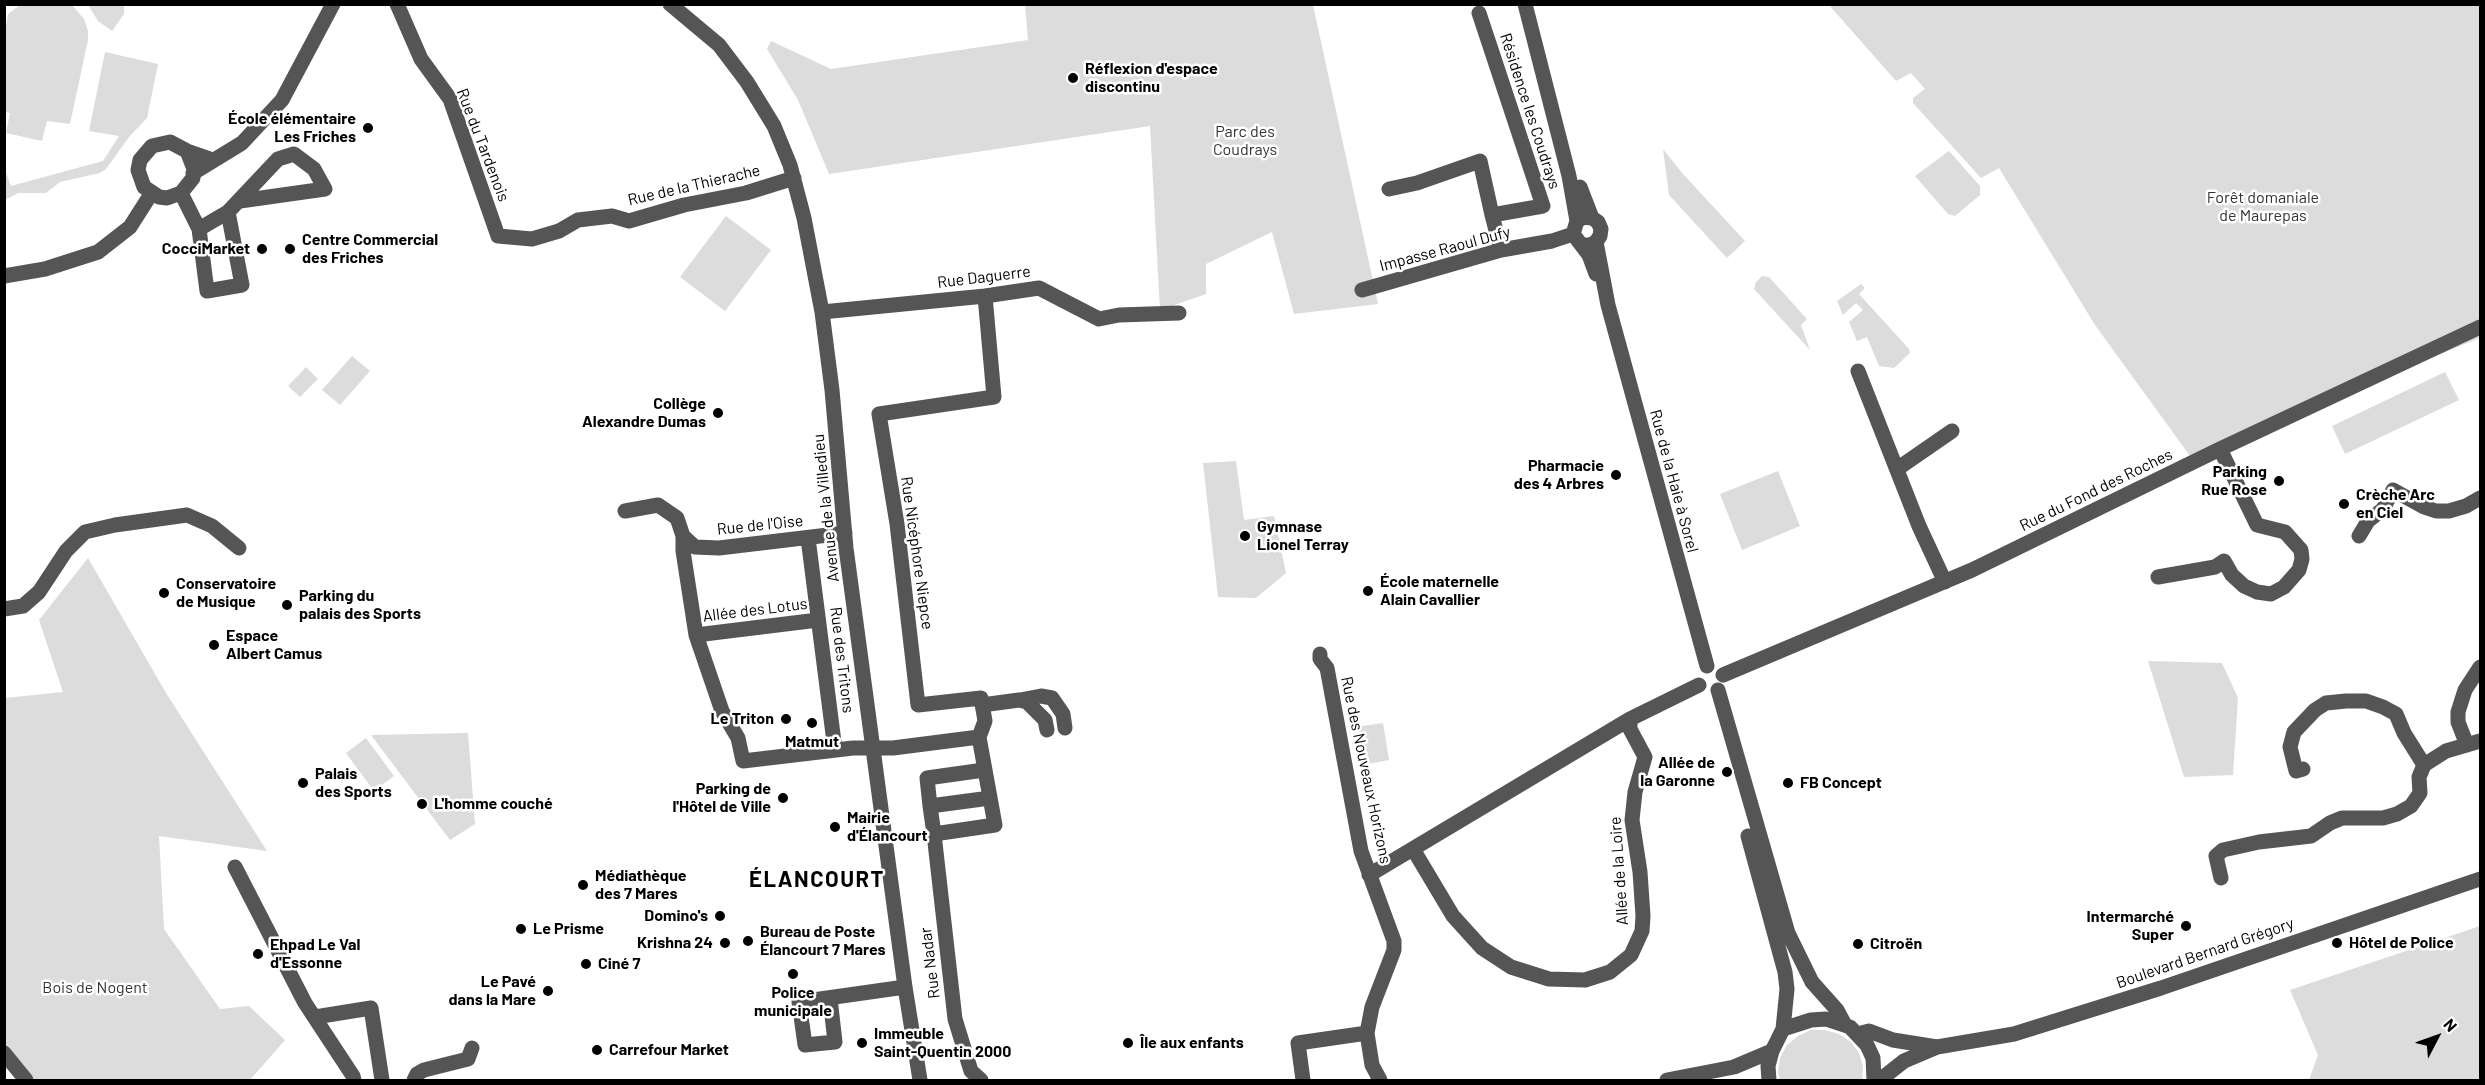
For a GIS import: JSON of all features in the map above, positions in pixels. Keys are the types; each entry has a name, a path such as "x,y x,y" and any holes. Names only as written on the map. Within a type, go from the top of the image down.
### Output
{"street":[{"path":"322,26 326,4"},
{"path":"193,173 242,143 282,100 333,4"},
{"name":"Rue du Tardenois","path":"397,4 421,59 450,99 498,236"},
{"name":"Avenue de la Villedieu","path":"670,4 719,45 747,82 774,126 794,178 806,227 822,312 832,390 845,533 905,987 920,1080"},
{"name":"Rue de la Haie à Sorel","path":"1525,4 1584,232 1608,305 1707,666"},
{"name":"Rue de la Haie à Sorel","path":"1535,4 1583,199 1584,232"},
{"name":"Résidence les Coudrays","path":"1479,13 1543,206 1492,214"},
{"path":"187,151 192,159 193,173 188,187 181,193 167,198 152,194 140,179 138,170 145,152 161,142 179,145 187,151 213,160"},
{"path":"200,229 228,212 278,159 294,154 314,169 326,189 240,201"},
{"path":"1389,189 1417,183 1480,161 1501,250"},
{"name":"Rue de la Thierache","path":"498,236 532,239 558,231 578,220 612,216 629,221 684,205 746,193 794,178"},
{"path":"181,193 200,229 207,291 242,285 228,212"},
{"path":"4,276 45,269 98,252 130,227 152,194"},
{"name":"Impasse Raoul Dufy","path":"1362,290 1501,250 1552,241 1584,232"},
{"name":"Rue Daguerre","path":"822,312 985,296 1040,288 1099,319 1119,315 1179,313"},
{"name":"Rue Nicéphore Niepce","path":"982,705 981,698 918,705 897,524 879,414 994,397 985,296"},
{"name":"Rue du Fond des Roches","path":"1724,675 1945,582 2220,449 2480,330"},
{"path":"1858,371 1919,526 1945,582"},
{"path":"1897,468 1952,431"},
{"path":"2158,577 2216,567 2224,561 2232,575 2244,586 2257,592 2271,594 2284,587 2299,570 2302,559 2301,550 2284,532 2257,525 2220,449"},
{"path":"2359,536 2368,521 2383,509 2393,490 2436,511 2450,511 2481,498"},
{"path":"625,511 658,505 677,518 682,536 696,635 722,711 738,738 743,761 835,750 893,748 980,737"},
{"path":"4,609 24,606 39,592 66,551 85,532 115,525 187,515 212,526 239,548"},
{"name":"Rue de l'Oise","path":"682,536 695,547 719,548 845,533"},
{"name":"Rue des Tritons","path":"808,538 835,750"},
{"name":"Allée des Lotus","path":"696,635 818,620"},
{"name":"Rue des Nouveaux Horizons","path":"1320,654 1320,659 1327,668 1361,851 1394,941 1394,950 1372,1006 1367,1033 1372,1065 1380,1080"},
{"path":"1369,875 1629,719 1708,689 1724,682 1724,675 1718,668 1707,666 1698,675 1708,689 1788,933 1809,977 1844,1023 1867,1045 1873,1058 1874,1080"},
{"path":"2221,878 2216,856 2223,850 2259,842 2312,836 2342,818 2383,818 2411,806 2420,793 2419,777 2424,765 2446,750 2474,743 2458,722 2458,712 2465,690 2481,667"},
{"path":"1708,689 1785,972 1787,989 1783,1029 1772,1051 1768,1066 1769,1080"},
{"path":"934,834 995,825 980,737 985,721 982,705 1041,696 1052,698 1063,714 1065,728"},
{"path":"1019,700 1037,709 1045,720 1047,730"},
{"path":"2304,770 2296,771 2290,747 2294,732 2314,710 2326,703 2346,701 2383,706 2396,714 2404,734 2424,765"},
{"name":"Allée de la Loire","path":"1413,849 1453,916 1482,948 1511,967 1549,979 1586,980 1610,972 1631,955 1642,931 1640,872 1632,820 1635,792 1644,757 1630,729 1629,719"},
{"name":"Rue Nadar","path":"981,1080 971,1071 955,1019 927,778 984,770"},
{"path":"930,806 990,798"},
{"path":"235,867 305,1003 354,1080"},
{"name":"Boulevard Bernard Grégory","path":"1880,1080 1904,1061 1937,1047 2014,1034 2161,988 2481,879"},
{"path":"830,998 905,987"},
{"path":"315,1017 371,1008 382,1080"},
{"path":"1783,1029 1811,1020 1826,1019 1844,1023"},
{"name":"Boulevard Bernard Grégory","path":"1858,1034 1869,1031 1893,1040 1937,1047"},
{"path":"1303,1080 1298,1043 1367,1033"},
{"path":"414,1080 417,1074 424,1070 468,1059 472,1048"},
{"name":"Avenue de la Villedieu","path":"915,1050 924,1080"},
{"path":"1667,1080 1734,1067 1772,1051"},
{"path":"4,1053 26,1080"},
{"name":"Rue des Nouveaux Horizons","path":"1367,1080 1372,1065"}],"green space":[{"path":"20,5 72,5 84,19 88,31 70,124 47,121 42,141 6,133 10,113 5,112 5,32 8,14"},
{"path":"88,5 124,5 124,14 112,31 98,21"},
{"name":"Parc des Coudrays","path":"1025,5 1313,5 1378,304 1294,314 1272,232 1206,264 1206,294 1160,310 1150,126 829,174 798,100 767,49 771,41 831,69 1028,40"},
{"name":"Forêt domaniale de Maurepas","path":"1829,5 2480,5 2480,338 2190,456 2095,325 1999,168 1981,178 1913,103 1913,98 1925,89 1911,73 1896,81"},
{"path":"105,52 158,64 147,118 129,137 106,169 100,173 60,182 46,193 18,193 5,200 5,170 11,186 103,161 119,136 89,131"},
{"path":"1663,149 1745,241 1727,258 1669,195"},
{"path":"1949,151 1980,186 1980,195 1955,216 1948,214 1915,176"},
{"path":"726,216 771,250 725,311 680,277"},
{"path":"1762,276 1769,277 1807,319 1801,325 1810,350 1754,289 1756,282"},
{"path":"1861,284 1865,288 1859,294 1909,349 1910,353 1894,368 1879,366 1867,337 1857,341 1849,322 1863,310 1856,303 1843,315 1837,301"},
{"path":"352,356 370,371 340,405 322,390"},
{"path":"306,367 318,379 300,397 288,386"},
{"path":"2445,372 2459,400 2345,454 2332,426"},
{"name":"Gymnase Lionel Terray","path":"1236,461 1244,520 1274,516 1286,573 1256,598 1218,597 1203,463"},
{"path":"1778,471 1800,526 1742,550 1720,494"},
{"name":"Bois de Nogent","path":"88,558 166,693 267,851 159,836 164,929 220,1009 249,1006 285,1040 250,1080 30,1080 5,1049 5,698 63,692 39,620"},
{"path":"2148,661 2222,663 2238,698 2233,775 2184,777"},
{"path":"1383,723 1389,760 1363,765 1356,727"},
{"path":"468,733 475,824 450,840 371,735"},
{"path":"366,738 394,776 374,791 346,753"},
{"path":"2480,926 2480,1080 2309,1080 2318,1055 2290,990"},
{"path":"1811,1030 1825,1030 1839,1034 1851,1042 1859,1053 1863,1066 1862,1080 1780,1080 1778,1072 1780,1058 1787,1045 1798,1036"}],"place":[{"name":"Réflexion d'espace discontinu","path":"1073,78"},
{"name":"École élémentaire Les Friches","path":"368,128"},
{"name":"CocciMarket","path":"262,249"},
{"name":"Centre Commercial des Friches","path":"290,249"},
{"name":"Collège Alexandre Dumas","path":"718,413"},
{"name":"Pharmacie des 4 Arbres","path":"1616,475"},
{"name":"Parking Rue Rose","path":"2279,481"},
{"name":"Crèche Arc en Ciel","path":"2344,504"},
{"name":"Gymnase Lionel Terray","path":"1245,536"},
{"name":"École maternelle Alain Cavallier","path":"1368,591"},
{"name":"Conservatoire de Musique","path":"164,593"},
{"name":"Parking du palais des Sports","path":"287,605"},
{"name":"Espace Albert Camus","path":"214,645"},
{"name":"Le Triton","path":"786,719"},
{"name":"Matmut","path":"812,723"},
{"name":"Allée de la Garonne","path":"1727,772"},
{"name":"Palais des Sports","path":"303,783"},
{"name":"FB Concept","path":"1788,783"},
{"name":"Parking de l'Hôtel de Ville","path":"783,798"},
{"name":"L'homme couché","path":"422,804"},
{"name":"Mairie d'Élancourt","path":"835,827"},
{"name":"Médiathèque des 7 Mares","path":"583,885"},
{"name":"Domino's","path":"720,916"},
{"name":"Intermarché Super","path":"2186,926"},
{"name":"Le Prisme","path":"521,929"},
{"name":"Bureau de Poste Élancourt 7 Mares","path":"748,941"},
{"name":"Krishna 24","path":"725,943"},
{"name":"Hôtel de Police","path":"2337,943"},
{"name":"Citroën","path":"1858,944"},
{"name":"Ehpad Le Val d'Essonne","path":"258,954"},
{"name":"Ciné 7","path":"586,964"},
{"name":"Police municipale","path":"793,974"},
{"name":"Le Pavé dans la Mare","path":"548,991"},
{"name":"Immeuble Saint-Quentin 2000","path":"862,1043"},
{"name":"Île aux enfants","path":"1128,1043"},
{"name":"Carrefour Market","path":"597,1050"}],"district":[{"name":"ÉLANCOURT","path":"817,880"}]}
